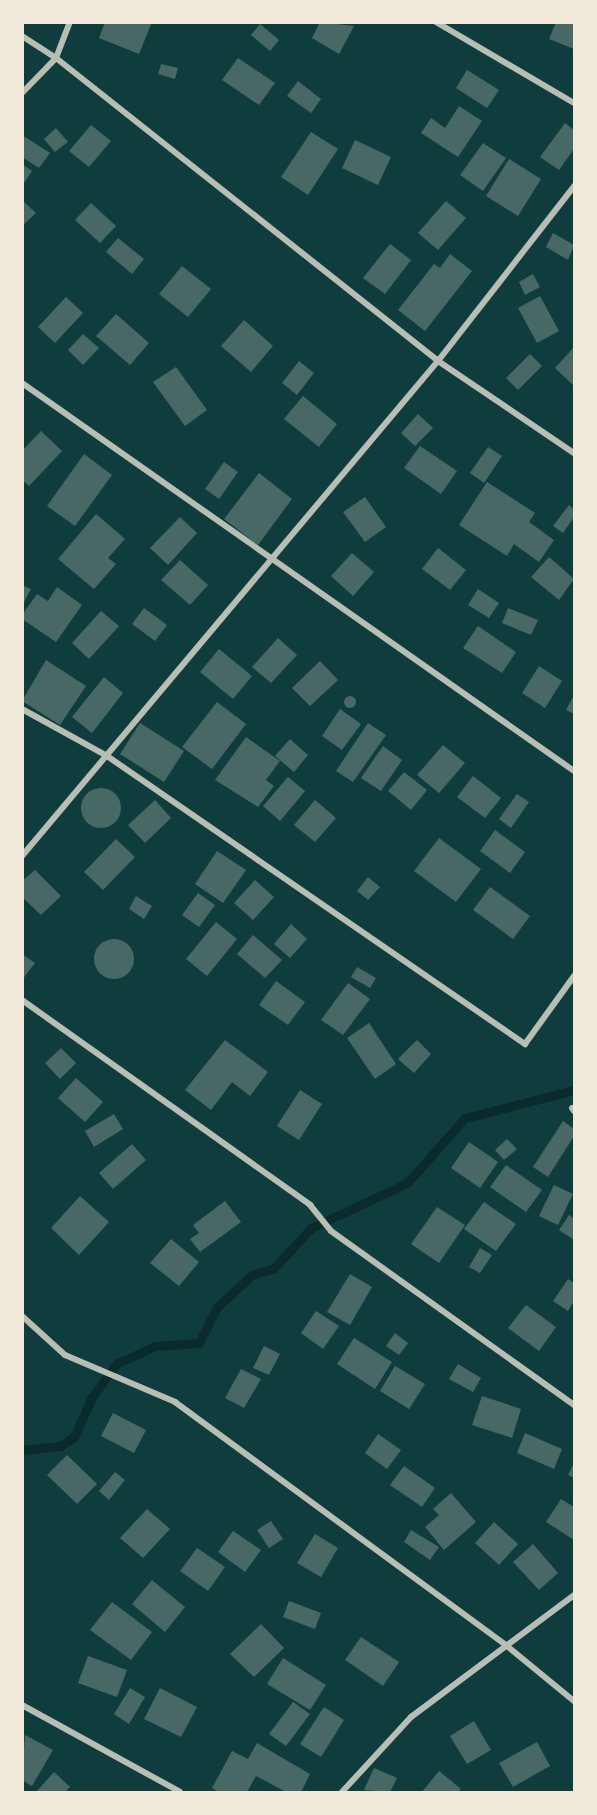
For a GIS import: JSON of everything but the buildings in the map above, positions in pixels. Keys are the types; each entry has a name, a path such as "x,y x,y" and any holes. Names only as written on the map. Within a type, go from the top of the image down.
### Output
{"street":[{"path":"22,93 56,58 70,22"},
{"path":"436,22 574,103"},
{"path":"22,36 56,58 438,361 574,453"},
{"path":"22,856 438,361 574,186"},
{"path":"22,383 574,771"},
{"path":"22,709 107,756 525,1044 574,976"},
{"path":"22,1000 310,1205 331,1231 574,1406"},
{"path":"22,1316 65,1355 175,1402 507,1646 574,1701"},
{"path":"342,1792 411,1717 574,1595"},
{"path":"22,1705 180,1792"}],"waterway":[{"path":"22,1450 60,1446 74,1437 92,1397 116,1364 155,1346 199,1343 217,1307 253,1274 273,1269 311,1228 407,1183 465,1118 574,1090"}]}
